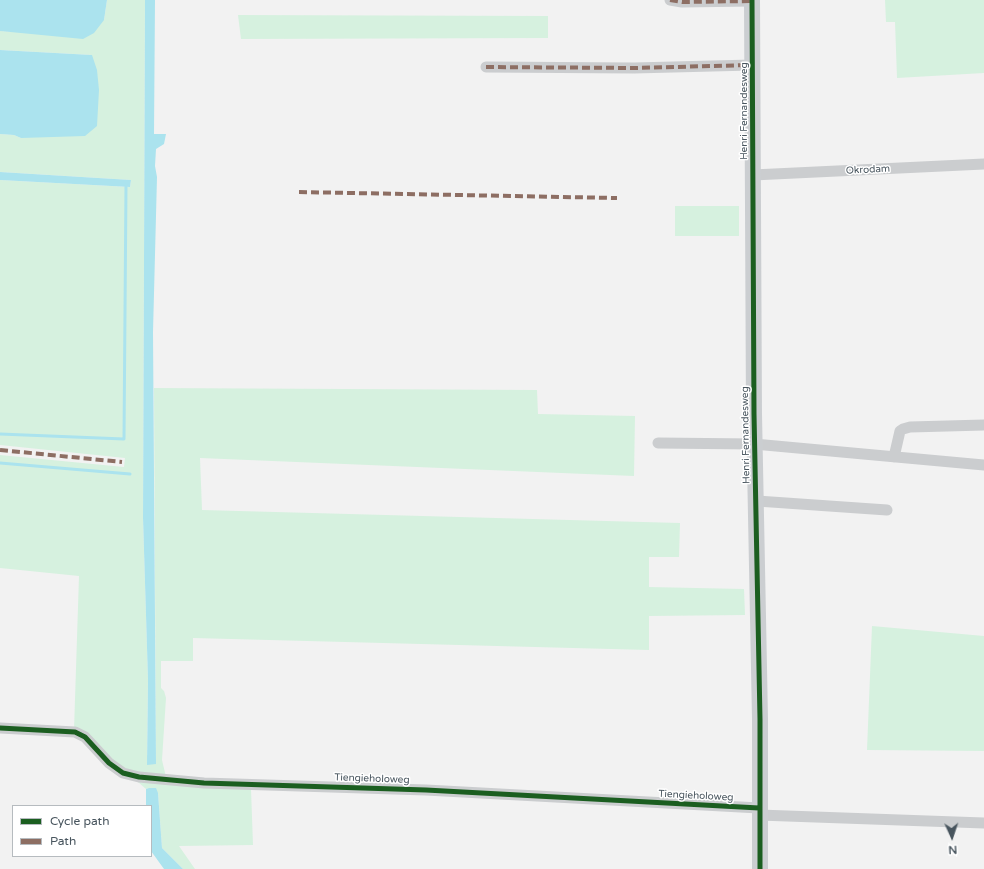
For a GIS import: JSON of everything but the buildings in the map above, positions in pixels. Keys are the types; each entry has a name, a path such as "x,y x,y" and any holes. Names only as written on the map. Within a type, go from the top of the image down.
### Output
{"street":[{"path":"670,0 682,2 752,0"},
{"name":"Henri Fernandesweg","path":"752,0 754,444 757,501 760,719 760,869"},
{"path":"486,67 634,68 752,65"},
{"name":"Okrodam","path":"753,175 984,164"},
{"path":"894,456 900,431 903,429 910,427 984,425"},
{"path":"658,443 754,444 984,465"},
{"path":"757,501 887,510"},
{"name":"Tiengieholoweg","path":"0,728 75,732 85,737 109,763 122,773 139,777 204,783 426,790 759,812 984,824"}],"green space":[{"path":"107,0 145,0 143,518 148,680 147,754 156,763 154,388 537,390 538,414 635,416 634,476 200,458 202,510 680,523 679,557 649,557 649,587 744,589 745,615 649,616 649,650 193,638 193,661 161,661 161,688 164,691 166,698 162,760 166,777 128,772 74,730 79,576 0,568 0,455 124,467 125,458 0,445 0,180 130,187 131,180 0,172 0,134 14,135 21,138 92,55 0,50 0,31 17,32 104,20"},
{"path":"885,0 984,0 984,73 897,78 895,22 886,22"},
{"path":"238,15 548,16 548,38 241,39"},
{"path":"675,206 739,206 739,236 675,236"},
{"path":"872,626 984,636 984,751 867,750"},
{"path":"138,782 251,789 253,845 179,846 195,869 183,869 162,848 158,793 149,788 146,789"}],"water":[{"path":"0,0 107,0 104,20 94,33 83,39 0,31"},
{"path":"145,0 155,0 154,134 166,134 164,144 156,149 155,166 157,177 153,332 156,764 147,765 148,680 143,518"},
{"path":"0,50 92,55 97,70 99,90 97,126 85,136 21,138 14,135 0,134"},
{"path":"0,172 131,180 130,187 0,180"},
{"path":"156,788 158,793 162,848 183,869 164,869 152,852 152,805 146,805 146,789"}],"waterway":[{"path":"0,434 124,439 126,185"},
{"path":"0,463 130,474"}],"marked path":[{"path":"670,0 682,2 752,1"},
{"path":"486,67 634,68 752,65"},
{"path":"299,192 617,198"},
{"path":"0,450 122,462"}],"cycle path":[{"path":"752,0 754,414 760,719 760,869"},
{"path":"0,728 75,732 85,737 109,763 123,773 139,777 204,783 426,790 759,808"}]}
